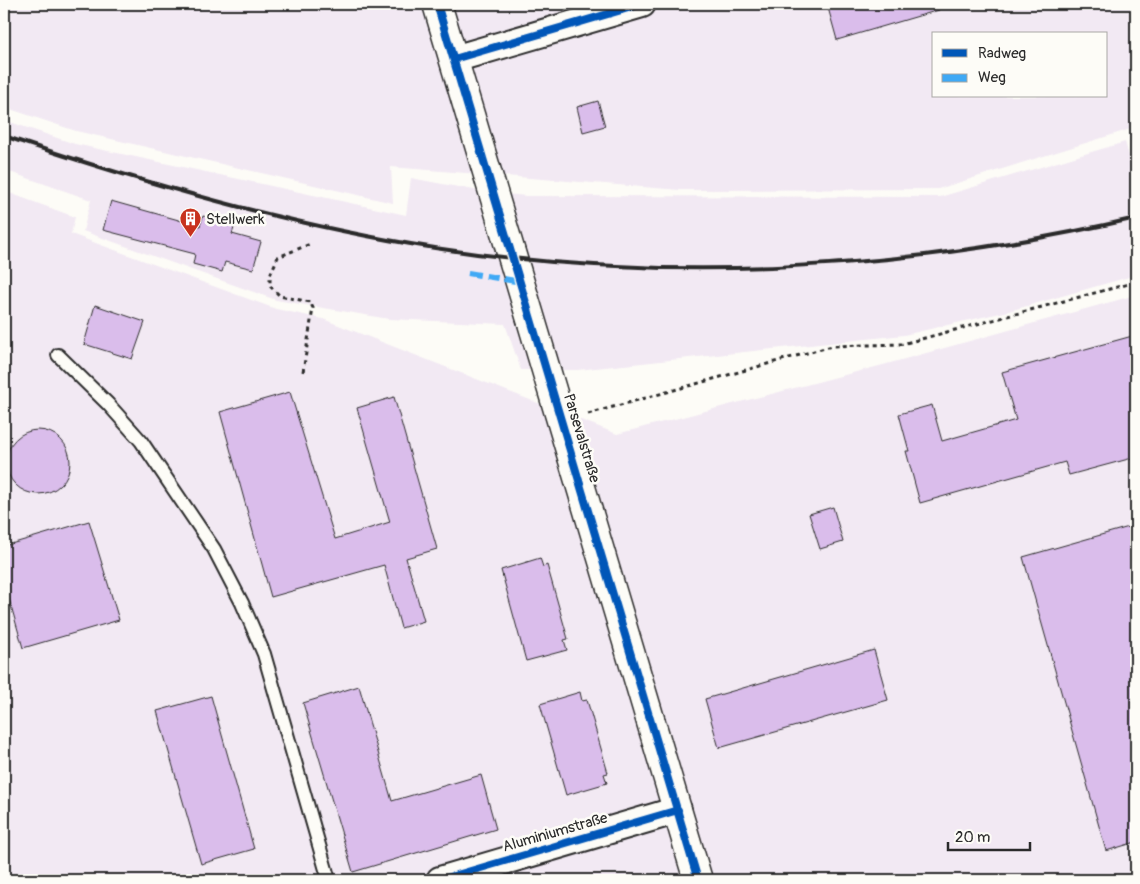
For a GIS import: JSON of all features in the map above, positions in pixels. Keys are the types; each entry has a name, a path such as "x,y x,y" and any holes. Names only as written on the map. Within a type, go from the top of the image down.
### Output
{"street":[{"name":"Parsevalstraße","path":"438,4 564,421 698,880"},
{"path":"454,59 642,4"},
{"name":"Aluminiumstraße","path":"440,880 678,810"}],"lane":[{"path":"58,355 108,404 141,441 214,549 242,602 264,654 329,880"}],"path":[{"path":"304,372 313,308 310,302 280,296 270,286 270,275 278,257 310,244"},
{"path":"564,421 832,346 902,344 1136,282"}],"shaded area":[{"path":"4,4 1136,4 1136,133 1134,128 938,189 680,190 391,167 393,203 76,131 4,107"},
{"path":"4,120 75,144 406,215 411,178 479,191 526,196 940,197 1125,142 1136,180 1136,275 1009,311 904,335 577,370 521,370 505,324 389,319 276,300 83,231 91,200 4,170"},
{"path":"4,191 75,217 71,234 276,309 323,319 617,434 883,365 1136,295 1136,880 4,880"}],"building":[{"path":"827,4 938,4 939,10 837,40"},
{"path":"598,101 605,126 583,132 577,107"},
{"name":"Stellwerk","path":"111,201 200,226 203,216 235,225 232,234 261,242 253,269 225,262 222,272 193,264 195,254 103,230"},
{"path":"95,305 145,322 132,359 84,344"},
{"path":"1136,335 1136,457 1069,475 1065,462 920,503 906,451 909,451 899,414 932,405 942,441 1016,420 1002,372"},
{"path":"290,392 335,539 390,522 357,408 394,397 437,549 406,558 424,621 401,628 384,565 271,597 220,412"},
{"path":"38,430 56,436 64,444 70,462 64,480 56,488 38,494 20,488 12,480 6,462 12,444 20,436"},
{"path":"833,507 843,542 820,549 809,514"},
{"path":"89,521 119,620 23,648 4,581 4,546"},
{"path":"1136,525 1136,842 1106,851 1023,557"},
{"path":"540,558 543,567 547,565 568,639 564,640 567,650 526,661 501,570"},
{"path":"874,650 888,700 719,748 705,699"},
{"path":"359,686 392,801 481,775 496,829 353,872 303,703"},
{"path":"580,692 582,701 587,700 608,773 604,774 607,783 566,795 540,704"},
{"path":"211,696 254,849 201,864 157,711"}],"railway":[{"path":"4,136 110,170 217,201 380,239 522,259 610,266 699,268 787,266 875,260 963,250 1050,236 1136,218"}],"marked path":[{"path":"468,273 521,282"}],"cycle path":[{"path":"437,4 698,880"},
{"path":"454,59 642,4"},
{"path":"440,880 678,810"}],"place":[{"name":"Stellwerk","path":"190,238"}]}
